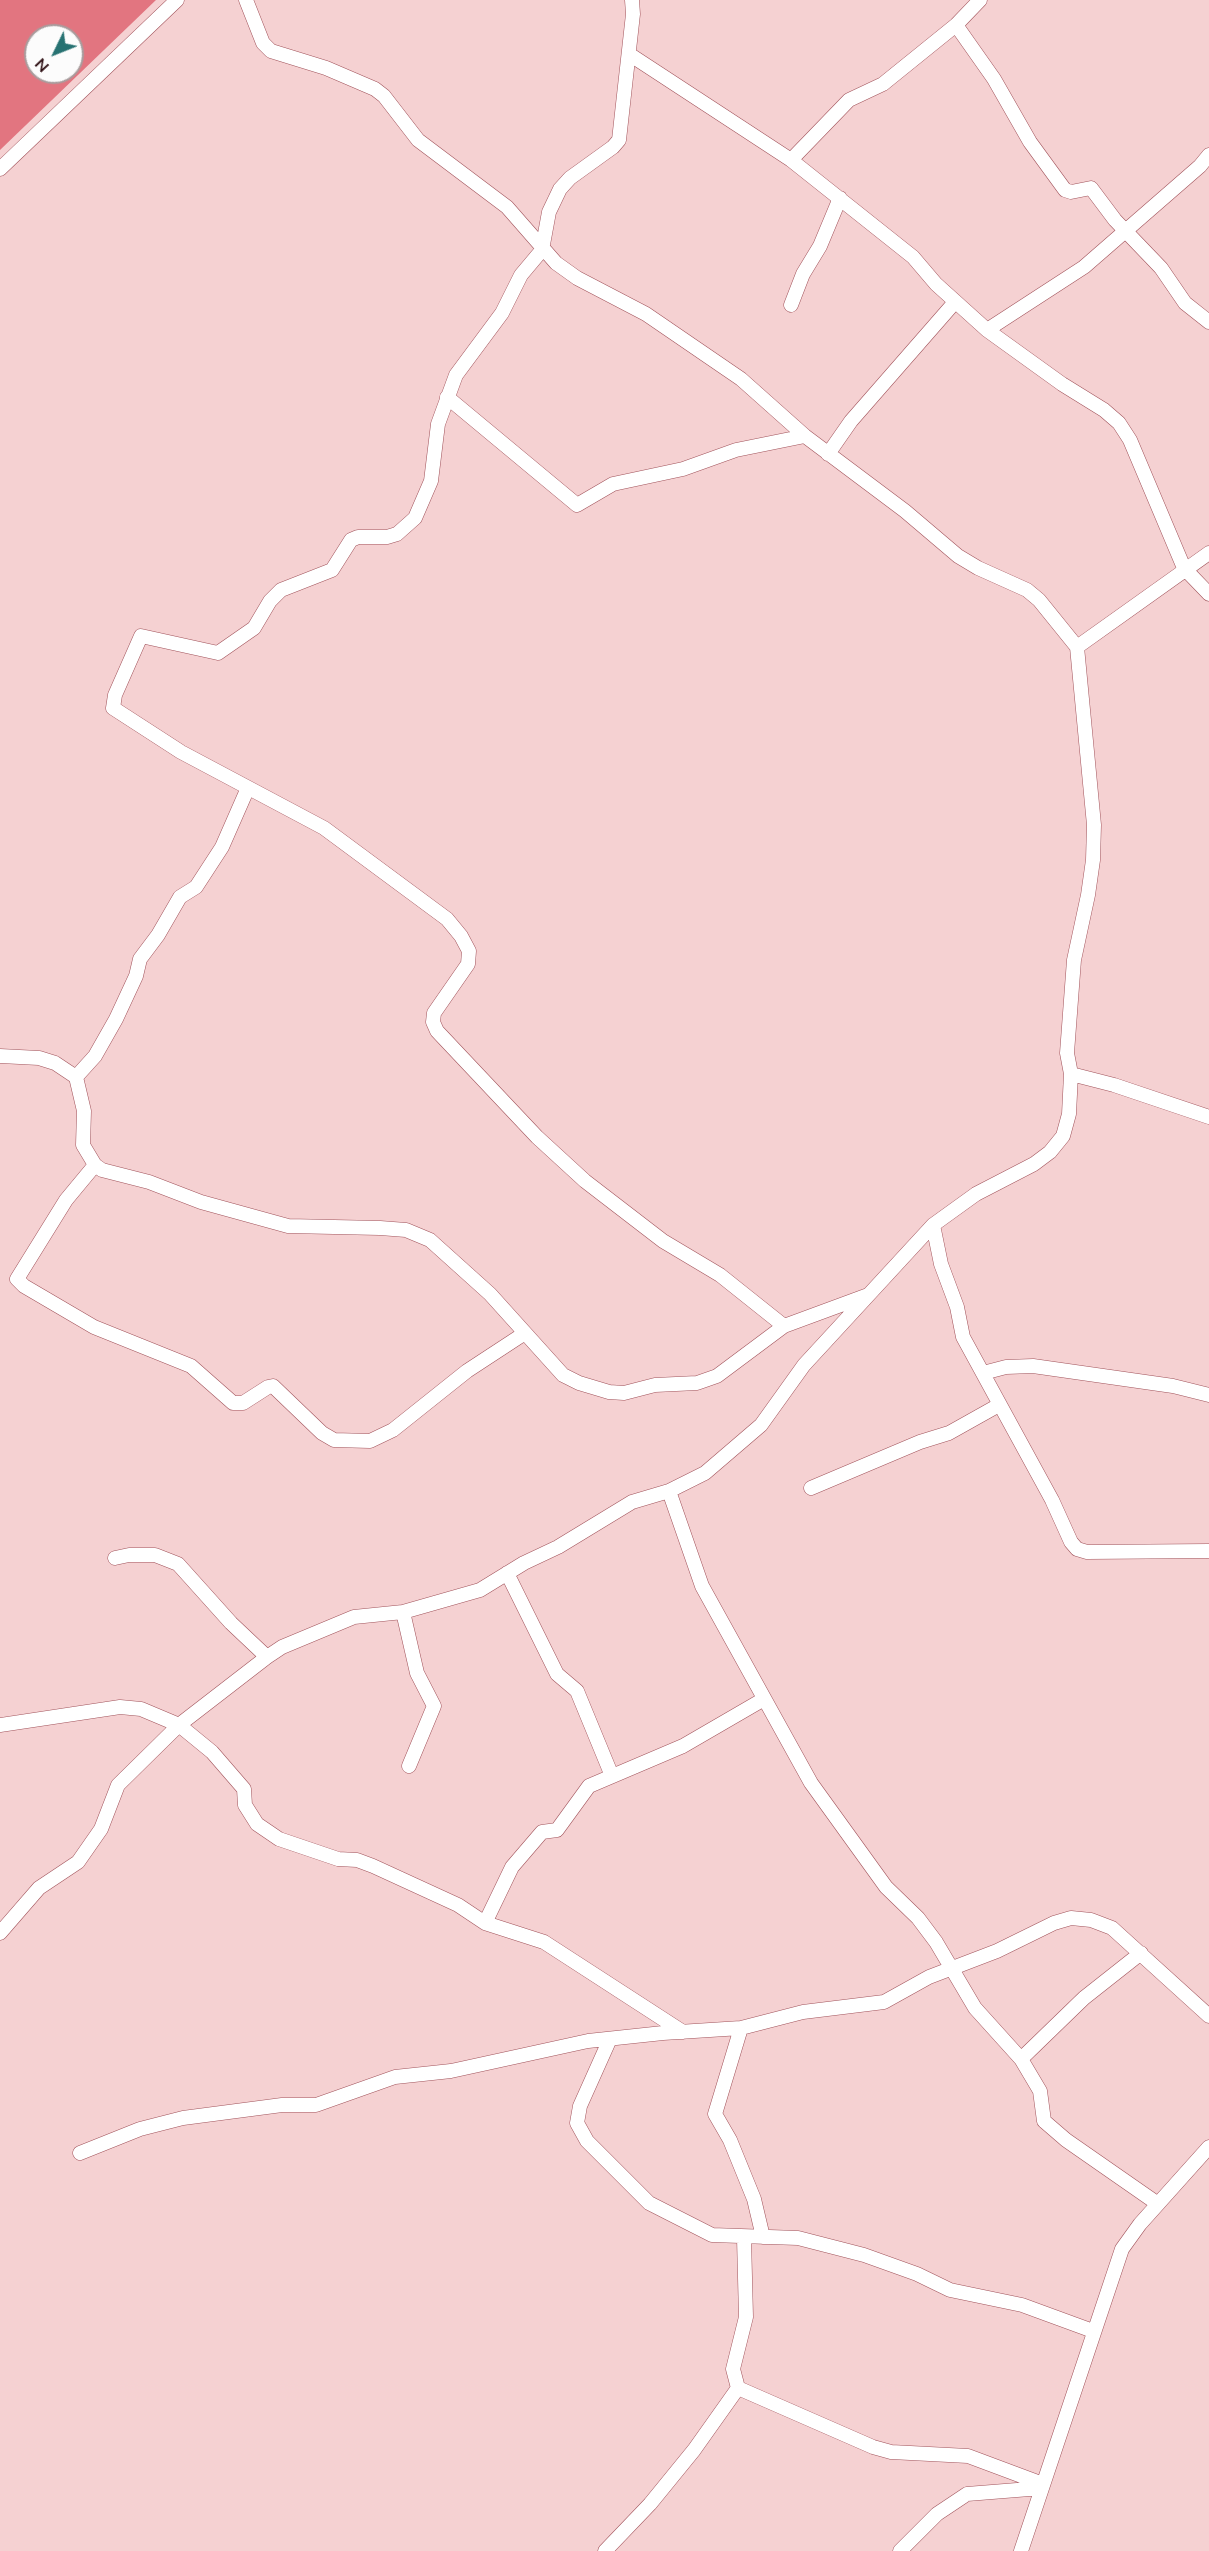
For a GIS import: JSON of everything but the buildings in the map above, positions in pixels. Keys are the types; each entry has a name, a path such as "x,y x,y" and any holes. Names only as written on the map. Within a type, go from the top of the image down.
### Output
{"street":[{"path":"0,169 177,0"},
{"path":"0,1933 39,1888 78,1862 101,1829 118,1785 179,1725 282,1647 354,1617 403,1612 480,1590 507,1573 558,1547 632,1502 669,1491 705,1473 761,1425 789,1383 933,1224 976,1194 1034,1164 1050,1152 1063,1136 1069,1114 1071,1074 1067,1053 1074,960 1088,896 1094,825 1077,647 1039,600 1027,590 978,568 958,556 905,511 805,436 763,396 646,314 577,278 542,250 507,207 418,140 384,96 375,89 326,68 271,51 263,43 246,0"},
{"path":"632,0 629,54 619,140 613,147 570,178 560,189 549,212 542,250 521,275 502,313 465,360 447,397 438,424 428,491 415,518 405,528 387,537 358,537 351,540 332,570 281,590 270,601 254,628 218,653 146,636 139,641 115,695 113,708 167,744 334,835 447,919 461,936 469,951 468,964 434,1013 433,1022 437,1031 537,1137 585,1180 663,1241 720,1275 784,1326"},
{"path":"790,160 849,100 883,84 956,25 980,0"},
{"path":"956,25 975,50 1030,142 1065,190 1071,192 1091,188 1115,220 1161,268 1185,303 1209,322"},
{"path":"629,54 790,160 913,257 955,302 987,330 1062,384 1104,410 1119,423 1130,440 1184,568 1209,594"},
{"path":"987,330 1061,284 1127,230 1200,166 1209,155"},
{"path":"791,305 803,274 820,246 840,198"},
{"path":"828,454 851,421 955,302"},
{"path":"447,397 577,505 613,484 683,469 736,450 805,436"},
{"path":"1077,647 1184,568 1209,553"},
{"path":"76,1077 103,1044 129,995 140,958 158,935 180,897 196,887 222,847 247,789"},
{"path":"0,1056 39,1058 56,1063 76,1077 84,1111 83,1145 95,1165 201,1202 288,1226 406,1230 429,1240 454,1259 490,1294 563,1375 579,1383 609,1392 624,1393 655,1385 697,1383 717,1376 784,1326 868,1295"},
{"path":"1071,1074 1113,1085 1209,1117"},
{"path":"95,1165 66,1200 17,1279 24,1286 94,1327 191,1365 233,1403 243,1403 273,1386 322,1433 334,1440 370,1441 393,1430 467,1371 525,1333"},
{"path":"933,1224 941,1264 957,1307 963,1337 1052,1500 1071,1542 1077,1549 1087,1552 1209,1551"},
{"path":"983,1373 1006,1367 1033,1366 1173,1386 1209,1395"},
{"path":"811,1488 920,1442 949,1433 999,1405"},
{"path":"669,1491 702,1586 811,1783 886,1887 918,1918 953,1969 975,2008 1021,2059 1040,2091 1041,2112 1051,2128 1158,2204"},
{"path":"115,1558 129,1555 155,1555 178,1564 231,1623 267,1657"},
{"path":"507,1573 557,1674 578,1691 612,1776"},
{"path":"403,1612 417,1673 434,1706 432,1716 409,1766"},
{"path":"485,1923 505,1878 521,1856 542,1832 557,1830 585,1790 683,1746 764,1699"},
{"path":"0,1725 120,1707 141,1709 179,1725 212,1752 244,1789 245,1805 257,1824 279,1839 338,1859 357,1860 373,1866 458,1905 485,1923 544,1942 683,2032"},
{"path":"80,2153 140,2129 183,2118 282,2105 316,2105 395,2076 452,2072 538,2051 610,2039 741,2028 803,2012 884,2002 929,1977 997,1951 1054,1923 1071,1918 1091,1920 1112,1928 1209,2016"},
{"path":"1021,2059 1084,1998 1142,1953"},
{"path":"741,2028 715,2114 729,2140 754,2199 763,2237"},
{"path":"610,2039 580,2106 577,2116 579,2130 618,2175 649,2202 712,2235 744,2238 798,2238 864,2255 918,2274 950,2289 1022,2305 1093,2331"},
{"path":"1021,2551 1122,2249 1158,2204 1209,2147"},
{"path":"605,2551 650,2504 738,2388 734,2369 746,2317 744,2238"},
{"path":"738,2388 873,2447 891,2451 968,2456 1042,2486"},
{"path":"900,2551 937,2514 967,2494 1042,2486"}],"shaded area":[{"path":"0,0 156,0 84,69 84,24 24,24 24,84 69,84 0,150"}]}
